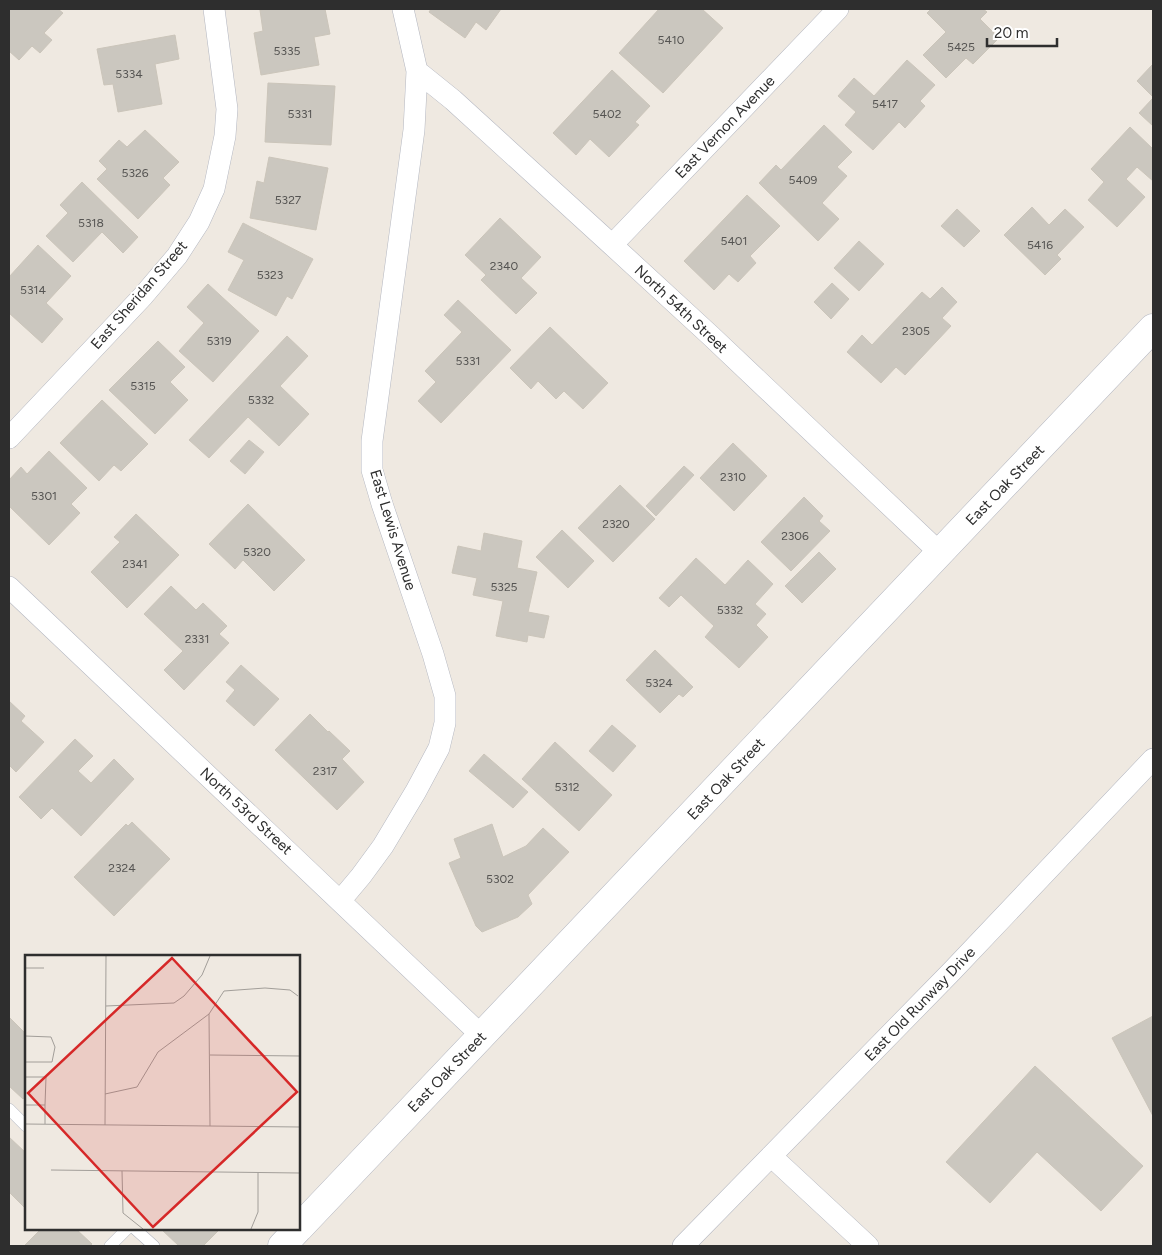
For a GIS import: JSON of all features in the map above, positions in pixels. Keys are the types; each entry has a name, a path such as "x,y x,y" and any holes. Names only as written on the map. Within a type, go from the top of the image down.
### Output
{"street":[{"name":"East Sheridan Street","path":"9,438 142,296 177,256 199,222 214,190 226,136 227,109 214,9"},
{"name":"East Lewis Avenue","path":"340,901 383,846 416,791 439,748 445,723 445,696 433,654 372,470 372,441 414,130 417,71 403,9"},
{"name":"East Vernon Avenue","path":"612,246 838,9"},
{"name":"North 54th Street","path":"417,71 453,100 718,343 940,553"},
{"name":"East Oak Street","path":"300,1228 1153,328"},
{"name":"North 53rd Street","path":"9,587 482,1036"},
{"name":"East Old Runway Drive","path":"683,1246 952,971 1153,759"},
{"path":"771,1156 868,1246"},
{"name":"East Oak Street","path":"282,1246 298,1230"}],"lane":[{"path":"9,1109 25,1125"},
{"path":"110,1246 126,1230"},
{"path":"136,1230 154,1246"}],"building":[{"path":"9,9 58,9 63,13 44,33 52,40 40,53 32,46 19,60 9,51"},
{"path":"325,9 330,34 314,37 319,65 261,75 254,33 263,31 260,10"},
{"path":"431,9 501,9 486,30 476,22 465,38 429,12"},
{"path":"659,9 702,9 723,28 663,93 619,53"},
{"path":"931,9 983,9 987,12 980,19 999,38 973,64 966,58 946,78 923,55 946,32 927,13"},
{"path":"175,35 179,59 155,64 162,104 118,112 113,84 104,85 97,49"},
{"path":"907,60 935,85 920,101 925,106 905,128 899,122 873,150 845,125 856,112 838,96 854,78 874,96"},
{"path":"1153,64 1153,97 1137,81"},
{"path":"612,70 650,106 635,122 639,125 609,157 590,139 576,155 553,133"},
{"path":"268,83 335,86 331,145 265,142"},
{"path":"1153,98 1153,126 1139,113"},
{"path":"824,125 852,152 837,167 847,176 822,203 839,219 818,241 759,183 776,165 781,170"},
{"path":"1130,127 1153,149 1153,181 1137,167 1126,179 1145,197 1117,227 1088,200 1104,182 1091,169"},
{"path":"145,130 179,162 163,178 170,185 138,219 97,179 107,169 99,161 119,140 127,147"},
{"path":"269,157 328,168 316,230 250,218 257,181 264,183"},
{"path":"82,182 138,237 123,253 102,232 73,262 46,236 68,213 60,205"},
{"path":"747,195 780,226 750,256 756,263 738,282 729,274 714,290 684,261"},
{"path":"1032,207 1049,225 1065,209 1084,227 1057,255 1061,259 1045,275 1004,235"},
{"path":"957,209 980,231 964,247 941,226"},
{"path":"500,218 541,257 521,278 537,293 516,314 481,280 486,275 465,255"},
{"path":"243,223 313,259 292,299 287,296 276,316 228,290 244,260 228,252"},
{"path":"859,241 884,264 859,291 834,268"},
{"path":"38,245 71,276 46,303 63,319 42,343 9,313 9,277"},
{"path":"832,283 849,299 831,319 814,302"},
{"path":"208,284 259,331 213,382 179,351 204,323 187,307"},
{"path":"942,287 957,302 942,318 951,326 905,375 896,367 881,383 847,352 862,335 872,345 922,292 930,299"},
{"path":"458,300 511,350 441,423 418,401 436,382 425,371 462,332 444,315"},
{"path":"550,327 608,383 583,409 564,391 556,399 538,381 531,389 510,368"},
{"path":"287,336 308,356 280,386 309,414 279,446 248,417 209,458 189,440"},
{"path":"158,341 185,367 170,382 188,400 155,434 109,390"},
{"path":"102,400 148,444 121,471 114,465 99,481 60,443"},
{"path":"249,440 264,452 245,474 230,461"},
{"path":"733,443 767,476 734,511 700,478"},
{"path":"49,451 87,488 71,504 80,513 49,545 9,506 9,480 21,467 27,474"},
{"path":"684,466 694,475 656,516 646,506"},
{"path":"620,485 655,519 613,562 578,528"},
{"path":"804,497 823,516 819,521 830,531 791,571 761,542"},
{"path":"248,504 305,560 274,591 243,560 235,569 209,544"},
{"path":"136,514 179,555 127,608 91,572 120,542 114,537"},
{"path":"562,530 594,561 568,588 536,557"},
{"path":"484,533 522,541 517,568 537,572 528,612 549,616 544,638 528,635 527,642 496,636 503,601 473,595 477,578 452,573 458,546 481,551"},
{"path":"819,552 836,569 802,603 785,586"},
{"path":"696,558 725,585 748,560 773,584 755,604 766,614 756,625 768,637 739,668 705,637 714,626 681,595 669,607 659,598"},
{"path":"171,586 196,610 203,603 227,626 219,634 229,643 184,690 164,670 183,651 144,614"},
{"path":"655,650 693,687 683,697 679,694 660,713 626,680"},
{"path":"241,665 279,699 254,726 226,701 235,690 226,682"},
{"path":"9,701 25,716 21,721 44,742 16,772 9,765"},
{"path":"310,714 350,751 342,759 364,782 337,810 275,750"},
{"path":"612,725 636,746 613,772 589,751"},
{"path":"75,739 93,756 78,771 91,783 114,759 134,779 81,836 52,808 41,819 19,797"},
{"path":"555,742 612,795 579,831 522,779"},
{"path":"484,754 528,792 513,808 469,771"},
{"path":"132,822 170,859 114,916 74,877 126,824 128,826"},
{"path":"492,824 503,857 526,846 543,828 569,852 528,895 532,904 518,917 482,932 476,926 449,863 461,858 454,839"},
{"path":"1153,1016 1153,1116 1112,1038"},
{"path":"9,1017 25,1033 25,1096 23,1099 9,1086"},
{"path":"1035,1066 1143,1166 1101,1211 1037,1152 990,1203 946,1162"},
{"path":"9,1137 25,1152 25,1208 9,1192"},
{"path":"40,1230 77,1230 92,1244 90,1246 24,1246"},
{"path":"162,1230 219,1230 203,1246 179,1246"}]}
